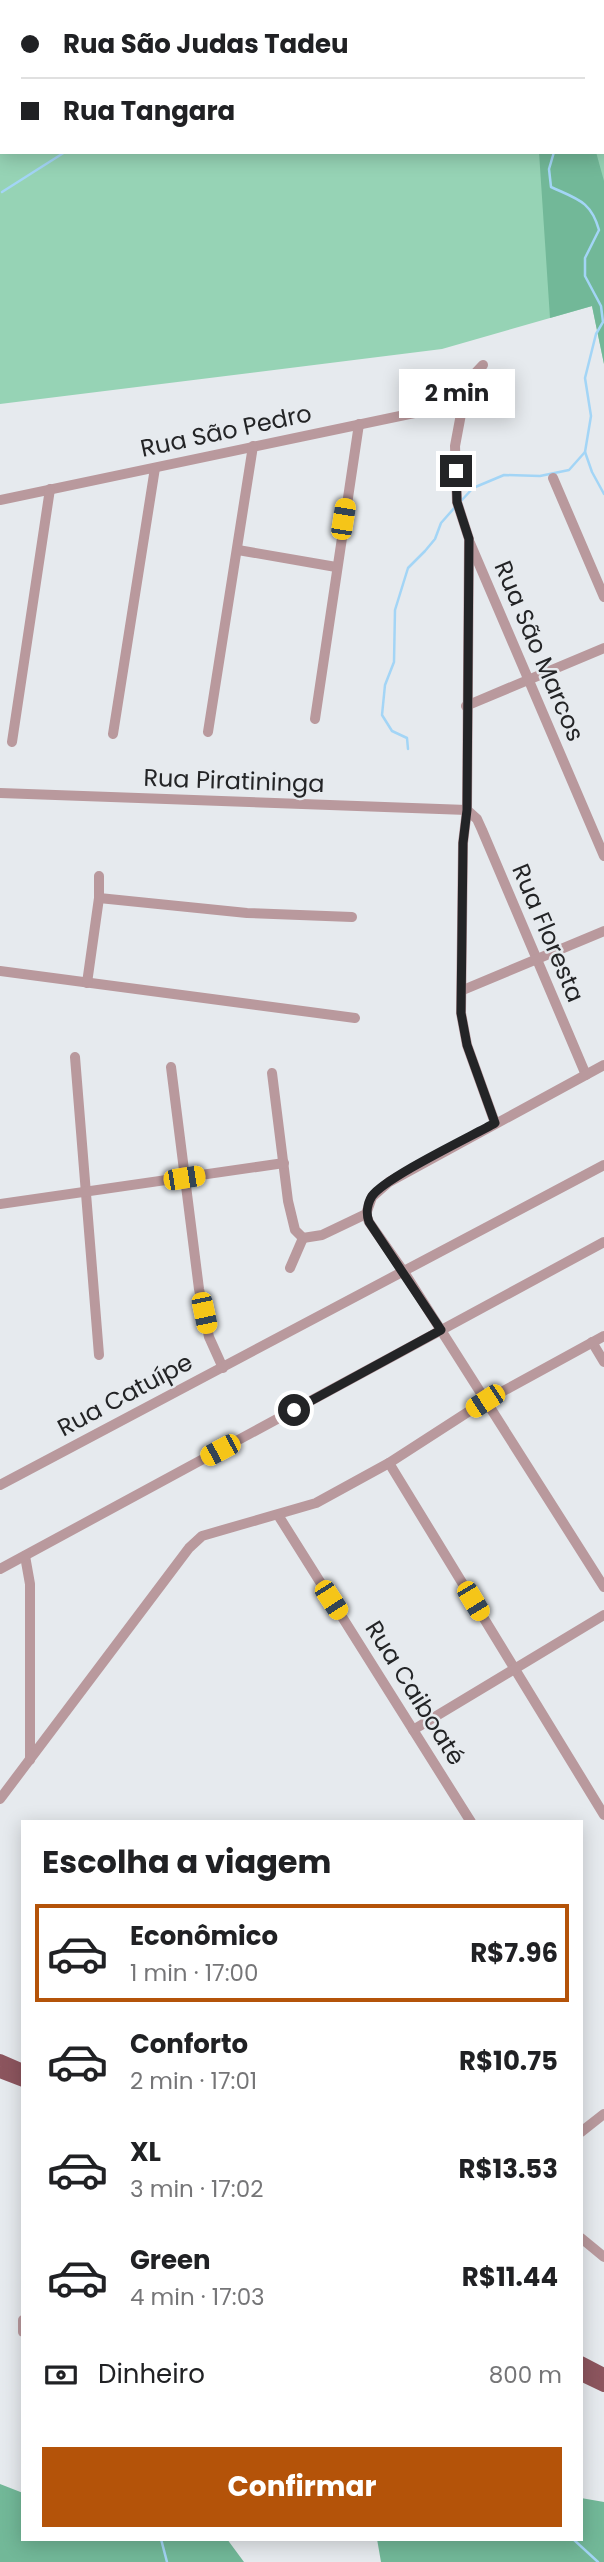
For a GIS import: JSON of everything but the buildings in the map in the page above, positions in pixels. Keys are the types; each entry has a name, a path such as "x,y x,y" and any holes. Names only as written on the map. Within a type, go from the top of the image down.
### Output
{"main road":[{"path":"0,2060 21,2069"},
{"path":"0,2072 21,2080"},
{"path":"583,2363 604,2374"},
{"path":"583,2376 604,2386"}],"street":[{"name":"Rua São Marcos","path":"484,365 467,382 461,403 455,446 457,502 469,539 604,856"},
{"name":"Rua São Pedro","path":"0,499 461,403"},
{"path":"315,719 359,424"},
{"path":"208,732 253,446"},
{"path":"113,734 155,468"},
{"path":"552,478 604,597"},
{"path":"12,742 50,489"},
{"path":"469,539 467,810 463,843 461,1013 467,1045 495,1123"},
{"path":"238,550 336,567"},
{"path":"467,706 604,648"},
{"name":"Rua Piratininga","path":"0,793 467,810"},
{"name":"Rua Floresta","path":"467,810 477,819 482,830 586,1075"},
{"path":"87,983 99,898 99,876"},
{"path":"99,898 247,913 352,917"},
{"path":"463,990 604,931"},
{"path":"0,971 355,1018"},
{"path":"75,1057 99,1355"},
{"path":"604,1065 389,1182 372,1197 366,1214 604,1587"},
{"path":"171,1067 199,1289 209,1337 223,1368"},
{"path":"272,1073 288,1201 296,1230 303,1238"},
{"path":"0,1205 284,1163"},
{"name":"Rua Catuípe","path":"0,1485 604,1165"},
{"path":"303,1238 321,1235 366,1214"},
{"path":"290,1268 303,1238"},
{"path":"0,1569 604,1242"},
{"path":"0,1799 189,1548 202,1536 316,1503 389,1464 485,1401 604,1336"},
{"path":"592,1342 604,1362"},
{"path":"389,1464 604,1815"},
{"name":"Rua Caiboaté","path":"278,1516 470,1820"},
{"path":"25,1556 30,1584 30,1760"},
{"path":"413,1730 604,1615"},
{"path":"583,2130 604,2114"},
{"path":"583,2240 604,2257"}],"green space":[{"path":"0,154 604,154 604,364 592,306 442,349 0,404"},
{"path":"539,154 597,154 604,181 604,364 592,306 550,318"},
{"path":"0,2484 21,2492 21,2541 228,2541 244,2562 0,2562"},
{"path":"583,2498 604,2502 604,2562 381,2562 377,2541 583,2541"}],"waterway":[{"path":"2,192 62,154"},
{"path":"553,154 549,169 551,187 582,202 592,213 599,230 585,258 585,276 601,306 603,322 596,334 585,378 591,416 585,452 604,494"},
{"path":"461,501 473,488 504,475 540,476 569,470 585,452"},
{"path":"408,749 407,738 392,731 382,715 385,685 394,662 395,610 408,568 435,539 441,523 456,506"},
{"path":"162,2541 167,2562"},
{"path":"575,2541 598,2562"}],"route":[{"path":"294,1410 441,1330 366,1214 372,1197 389,1182 495,1123 467,1045 461,1013 463,843 467,810 469,539 457,502 456,471"}]}
